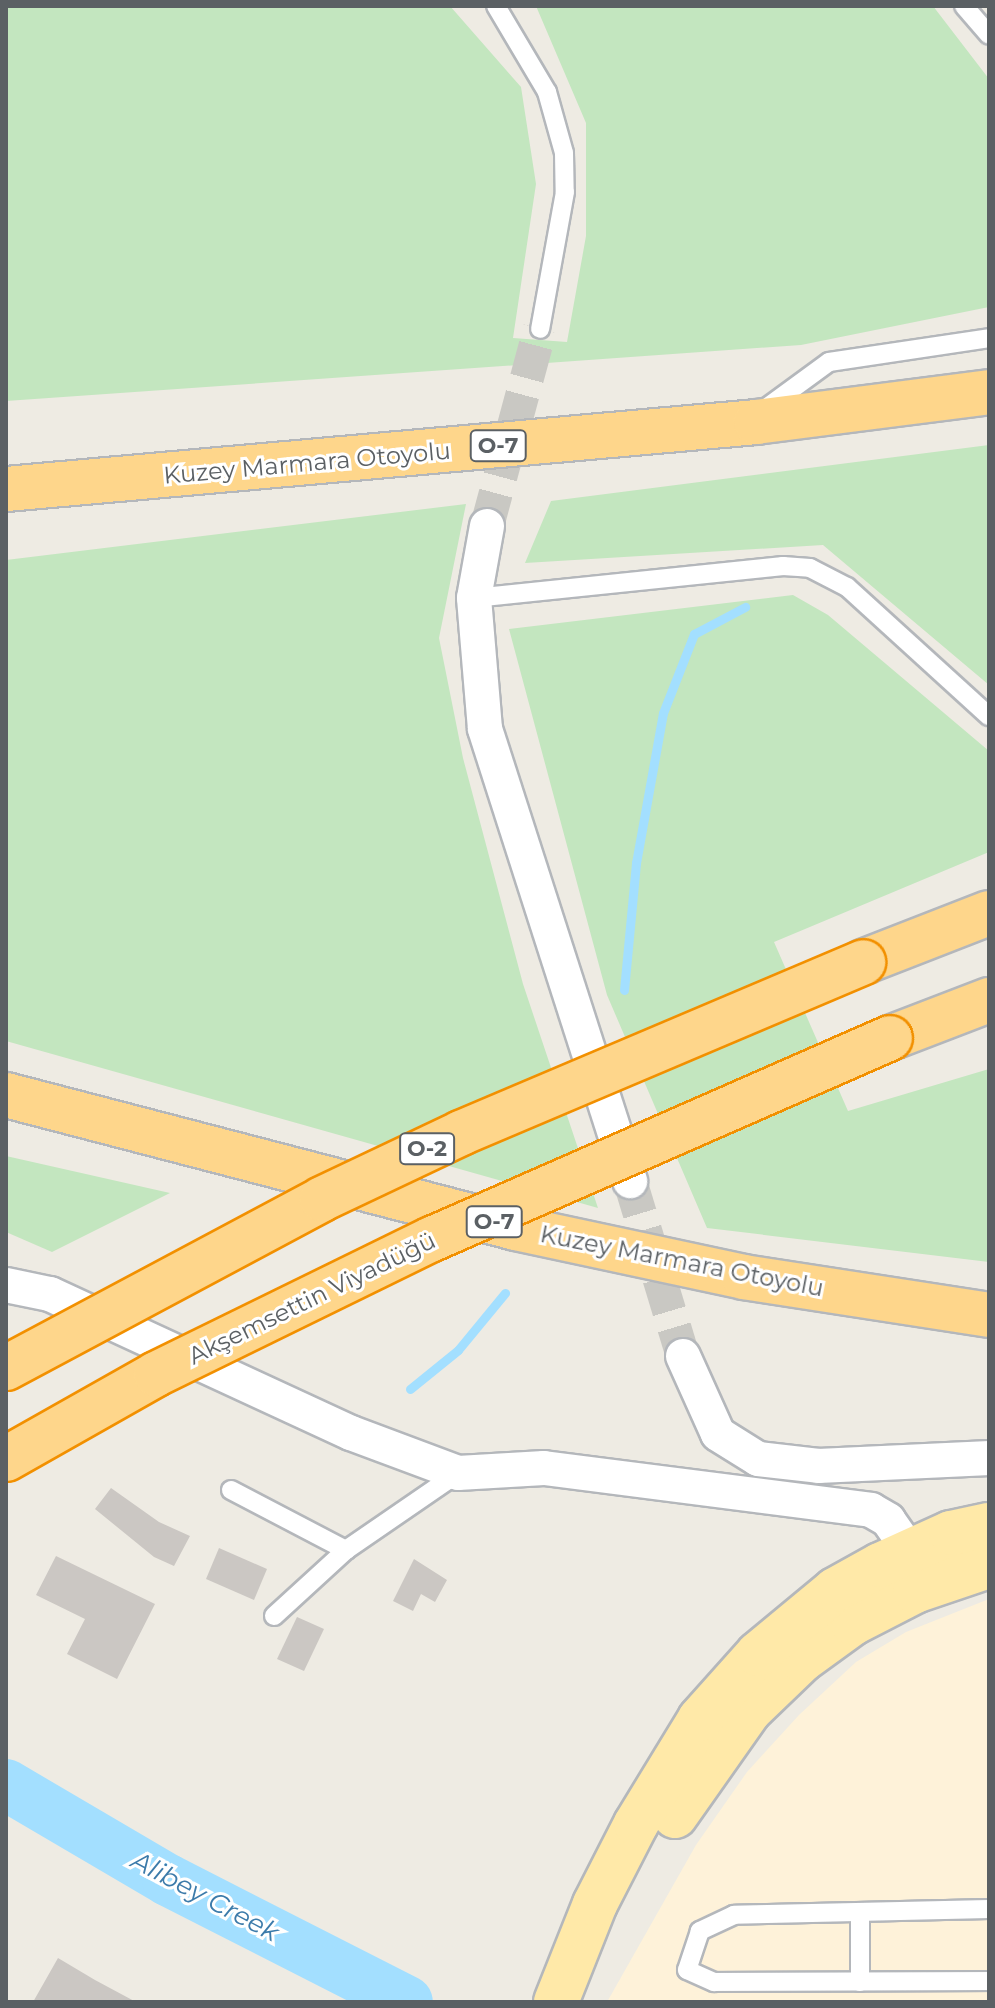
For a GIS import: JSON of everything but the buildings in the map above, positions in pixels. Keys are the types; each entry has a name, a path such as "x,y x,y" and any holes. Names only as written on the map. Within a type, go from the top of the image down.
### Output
{"highway":[{"name":"Kuzey Marmara Otoyolu","path":"6,489 744,423 989,392"},
{"name":"O-2","path":"6,1368 210,1254 349,1186 863,962 989,913"},
{"name":"Akşemsettin Viyadüğü","path":"6,1459 156,1374 432,1239 890,1038 989,1000"},
{"name":"Kuzey Marmara Otoyolu","path":"6,1095 516,1228 744,1277 989,1315"}],"main road":[{"path":"571,2000 595,1904 636,1824 700,1719 793,1621 835,1590 909,1550 989,1525"},
{"path":"571,2000 679,1807 749,1711 802,1660 853,1623 915,1591 989,1566"}],"street":[{"path":"487,526 474,598 485,729 630,1181"},
{"path":"6,1285 50,1294 351,1433 458,1473 544,1468 871,1510 888,1520 909,1550"},
{"path":"683,1356 703,1408 729,1445 758,1459 819,1466 989,1458"},
{"path":"715,1490 717,1462 729,1445"}],"lane":[{"path":"964,6 989,35"},
{"path":"502,9 547,92 564,153 565,192 540,329"},
{"path":"744,423 829,362 989,338"},
{"path":"474,598 783,566 810,568 847,587 989,716"},
{"path":"274,1616 346,1550 458,1473"},
{"path":"231,1490 346,1550"},
{"path":"989,1909 734,1915 715,1921 700,1931 687,1970 714,1982 989,1981"},
{"path":"860,1913 860,1982"}],"shaded area":[{"path":"989,1599 989,2002 607,2002 696,1845 747,1772 799,1715 856,1662 906,1632"}],"green space":[{"path":"6,6 450,6 521,87 536,184 513,338 567,342 586,236 586,123 536,6 933,6 989,79 989,307 801,345 6,401"},
{"path":"989,445 989,685 823,545 525,563 551,501"},
{"path":"466,504 439,638 463,758 523,984 598,1208 6,1041 6,560"},
{"path":"793,595 828,615 989,751 989,852 774,942 848,1111 989,1069 989,1262 707,1228 607,995 509,629"},
{"path":"6,1156 170,1193 52,1252 6,1232"}],"waterway":[{"path":"624,990 636,863 663,713 694,634 745,607"},
{"path":"410,1389 458,1350 505,1293"},
{"name":"Alibey Creek","path":"6,1785 168,1880 407,2002"}],"tunnel":[{"path":"487,526 540,329"},
{"path":"630,1181 683,1356"}]}
